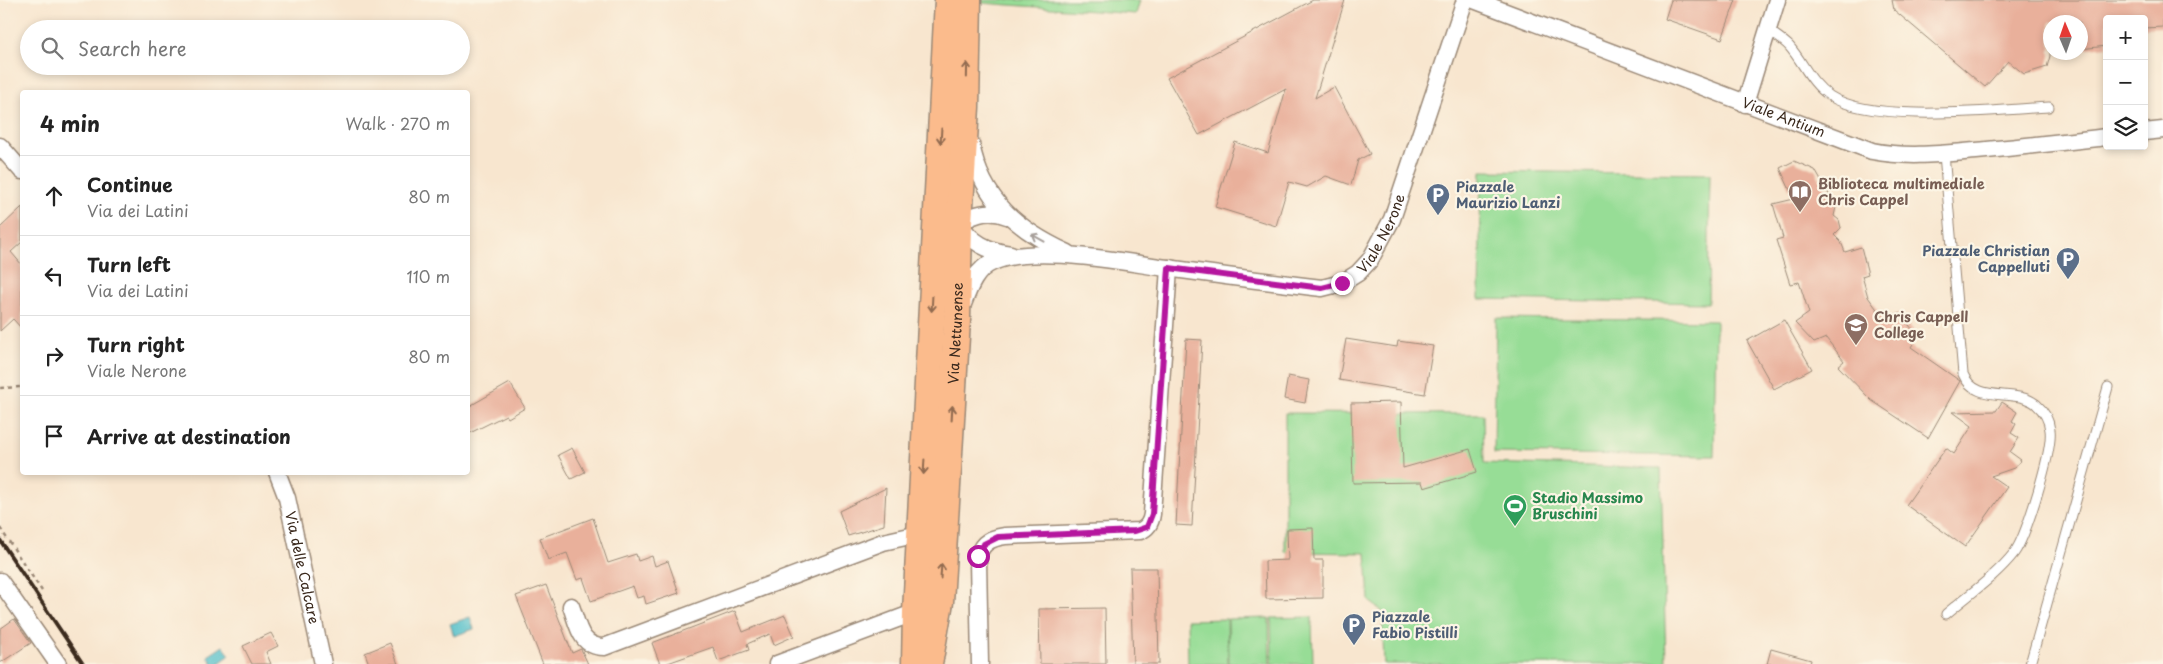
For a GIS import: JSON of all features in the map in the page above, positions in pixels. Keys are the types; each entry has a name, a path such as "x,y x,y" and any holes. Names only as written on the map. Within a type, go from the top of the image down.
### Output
{"main road":[{"name":"Via Nettunense","path":"929,664 927,612 932,532 935,256 948,0"},
{"name":"Via Nettunense","path":"932,532 957,320 959,224 966,107 968,0"},
{"name":"Via Nettunense","path":"915,664 927,612"}],"street":[{"name":"Viale Nerone","path":"957,320 969,288 983,268 1001,259 1022,256 1072,255 1322,288 1342,283 1358,273 1370,260 1392,219 1466,0"},
{"name":"Viale Antium","path":"1474,0 1872,151 1903,155 1944,154 2032,146 2103,137"},
{"path":"1745,104 1777,0"},
{"name":"Viale Nerone","path":"966,107 970,140 977,168 997,203 1007,216 1032,235 1072,255"},
{"path":"2148,132 2163,130"},
{"path":"0,146 20,169"},
{"name":"Viale Nerone","path":"938,190 959,224 979,245 999,252 1022,256"},
{"path":"935,256 944,238 959,224 977,214 987,212 1007,216"},
{"path":"980,664 978,556 984,544 994,538 1005,536 1140,531 1150,523 1153,504 1169,268"},
{"name":"Via delle Calcare","path":"278,475 287,498 323,664"},
{"path":"571,606 582,636 587,644 595,647 604,647 883,542 932,532"},
{"path":"0,581 58,664"},
{"path":"777,664 927,612"}],"lane":[{"path":"1768,30 1790,47 1807,74 1824,92 1840,101 1864,108 1919,113 2049,107"},
{"path":"1944,154 1963,374 1969,385 1980,392 2022,398 2034,403 2044,412 2051,432 2049,447 2028,524 2018,546 2002,565 1946,614"},
{"path":"2030,664 2108,387"}],"path":[{"path":"0,388 20,387"},
{"path":"0,528 42,591"}],"green space":[{"path":"981,0 1140,0 1136,14 981,3"},
{"path":"1481,171 1710,174 1708,303 1479,299"},
{"path":"1496,318 1716,321 1714,456 1494,453"},
{"name":"Stadio Massimo Bruschini","path":"1285,413 1483,414 1484,463 1661,468 1666,664 1384,664 1382,611 1369,601 1366,553 1285,552"},
{"path":"1312,617 1313,664 1272,664 1271,618"},
{"path":"1269,618 1270,664 1229,664 1228,619"},
{"path":"1227,619 1228,664 1188,664 1187,620"}],"water":[{"path":"470,617 474,629 454,636 450,624"},
{"path":"223,646 230,655 218,664 213,664 208,656"}],"building":[{"path":"1313,0 1345,0 1315,98 1334,87 1370,154 1358,160 1351,185 1326,176 1307,187 1289,182 1276,226 1215,207 1235,142 1268,153 1286,89 1199,135 1167,78"},
{"path":"1671,0 1736,0 1722,39 1665,19"},
{"path":"1892,0 2163,0 2163,27 2148,28 2148,15 2103,15 2103,46 2088,48 2088,15 2043,15 2043,60 2049,60 2047,67 2024,74 2008,61 1985,87 1894,10"},
{"path":"1794,161 1815,170 1833,199 1836,207 1834,216 1839,220 1841,228 1834,235 1841,242 1845,252 1861,247 1868,274 1862,276 1868,297 1884,319 1899,313 1918,336 1911,347 1960,381 1928,438 1871,400 1838,366 1844,361 1826,338 1814,343 1795,323 1809,313 1799,282 1790,284 1776,240 1783,238 1773,204 1794,199 1780,168"},
{"path":"20,209 20,244 11,252 20,263 20,327 13,319 0,331 0,228"},
{"path":"1784,320 1812,369 1774,389 1747,341"},
{"path":"1186,339 1202,340 1192,526 1176,525"},
{"path":"1346,339 1397,347 1398,341 1433,346 1425,394 1339,380"},
{"path":"1288,376 1309,380 1305,403 1284,399"},
{"path":"510,383 525,408 508,418 506,415 470,433 470,406"},
{"path":"1401,402 1403,468 1470,449 1477,472 1424,488 1422,482 1353,483 1351,403"},
{"path":"2002,402 2017,412 2012,421 2016,424 2011,433 2019,438 2010,452 2021,460 2014,468 1991,476 2007,487 1965,547 1906,505 1946,448 1954,454 1972,426 1953,412 1996,411"},
{"path":"572,448 585,472 571,479 558,455"},
{"path":"886,488 884,525 848,536 839,511"},
{"path":"593,518 608,563 636,554 638,561 652,556 655,566 668,561 679,593 646,604 644,596 637,598 633,586 591,601 583,578 577,580 567,553 548,560 540,538"},
{"path":"1313,528 1314,560 1323,560 1323,598 1266,599 1265,561 1288,560 1287,529"},
{"path":"1130,568 1157,568 1159,664 1133,664"},
{"path":"546,585 572,653 581,649 588,664 543,664 516,596"},
{"path":"1105,608 1106,664 1040,664 1039,609"},
{"path":"735,611 743,632 785,615 794,636 774,645 770,634 747,644 749,650 718,661 713,647 665,664 660,664 652,643"},
{"path":"14,619 31,643 0,663 0,629"},
{"path":"271,633 278,646 266,652 271,664 252,664 243,646"},
{"path":"390,643 398,664 369,664 365,653"},
{"path":"1771,649 1811,660 1810,664 1767,664"}],"railway":[{"path":"0,540 83,664"}],"place":[{"name":"Biblioteca multimediale Chris Cappel","path":"1800,213"},
{"name":"Piazzale Maurizio Lanzi","path":"1438,216"},
{"name":"Piazzale Christian Cappelluti","path":"2068,280"},
{"name":"Chris Cappell College","path":"1856,346"},
{"name":"Stadio Massimo Bruschini","path":"1515,527"},
{"name":"Piazzale Fabio Pistilli","path":"1354,646"}],"route":[{"path":"978,556 984,544 998,537 1140,531 1150,523 1152,519 1169,268 1322,288 1342,283"}]}
